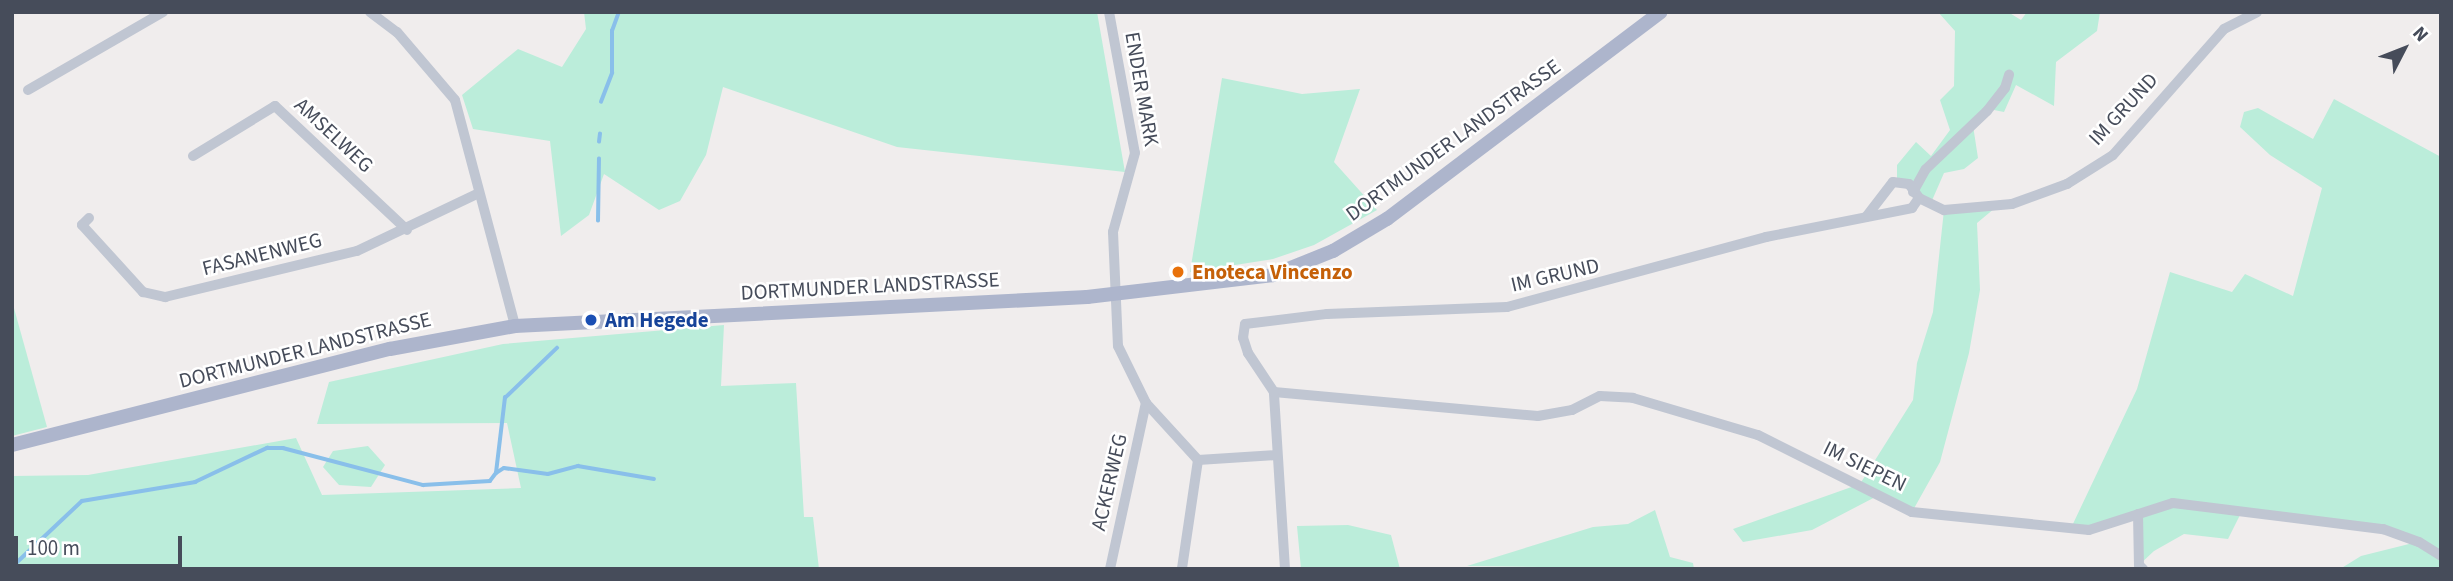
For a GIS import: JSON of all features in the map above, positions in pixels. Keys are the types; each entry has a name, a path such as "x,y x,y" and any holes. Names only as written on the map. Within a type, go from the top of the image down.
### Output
{"main road":[{"name":"DORTMUNDER LANDSTRASSE","path":"12,445 390,349 515,326 1117,294 1273,275 1333,251 1387,219 1661,12"}],"street":[{"path":"28,90 163,12"},
{"path":"370,12 397,32 447,86 464,125 515,326"},
{"name":"ENDER MARK","path":"1109,12 1135,153 1113,232 1118,346 1146,403 1198,460"},
{"name":"IM GRUND","path":"1866,217 1893,182 1909,184 1916,195 1944,210 1983,209 2012,204 2067,184 2113,155 2224,29 2257,12"},
{"path":"1916,195 1926,169 1993,104 2009,75"},
{"name":"AMSELWEG","path":"193,156 275,106 407,230"},
{"name":"FASANENWEG","path":"89,218 82,225 144,292 165,298 357,251 407,230 479,192"},
{"name":"IM GRUND","path":"1274,392 1248,353 1243,338 1245,324 1327,314 1507,307 1766,237 1912,208 1916,195"},
{"path":"1274,392 1285,569"},
{"name":"IM SIEPEN","path":"1274,392 1472,407 1538,416 1572,410 1600,396 1633,398 1758,435 1912,512 2089,530 2173,503 2383,529 2419,541 2441,556"},
{"name":"ACKERWEG","path":"1110,569 1146,403"},
{"path":"1182,569 1198,460 1277,455"},
{"path":"2138,514 2139,565 2143,569"}],"green space":[{"path":"584,12 1097,12 1125,172 897,147 723,87 706,155 680,201 659,210 604,174 589,215 561,236 550,141 473,129 462,95 518,49 562,67 586,29"},
{"path":"1938,12 2008,12 2021,20 2027,12 2100,12 2097,31 2056,62 2054,106 2016,85 2004,112 1984,108 1972,119 1978,158 1964,169 1944,173 1930,205 1897,182 1897,165 1916,142 1931,156 1950,130 1940,100 1954,86 1955,31"},
{"path":"1222,78 1302,94 1360,89 1334,162 1377,210 1314,245 1273,259 1190,272"},
{"path":"2334,99 2441,157 2441,569 2340,569 2361,556 2417,542 2397,533 2241,513 2228,539 2184,534 2154,551 2139,565 2138,515 2089,530 2071,528 2137,389 2170,272 2232,292 2245,274 2293,296 2322,188 2270,155 2240,127 2244,112 2258,108 2313,139"},
{"path":"1995,208 1977,223 1980,290 1969,353 1940,462 1912,512 1881,494 1812,530 1743,542 1733,529 1860,484 1913,400 1917,363 1933,312 1944,210"},
{"path":"12,301 47,427 12,436"},
{"path":"724,325 721,386 796,383 804,517 813,517 819,569 12,569 12,476 88,475 296,438 322,495 521,488 507,423 317,424 329,382 503,344"},
{"path":"368,446 385,465 371,487 339,485 323,467 333,451"},
{"path":"1655,510 1670,557 1693,563 1694,569 1467,566 1593,527 1628,524"},
{"path":"1348,525 1391,535 1400,569 1301,569 1297,526"}],"waterway":[{"path":"601,102 612,73 612,31 619,12"},
{"path":"599,142 600,134"},
{"path":"598,221 599,159"},
{"path":"12,567 82,501 195,482 267,448 283,448 423,485 490,481 496,473 505,398 557,348"},
{"path":"496,473 504,468 548,474 578,466 654,479"}],"place":[{"name":"Enoteca Vincenzo","path":"1178,272"},
{"name":"Am Hegede","path":"591,320"}]}
